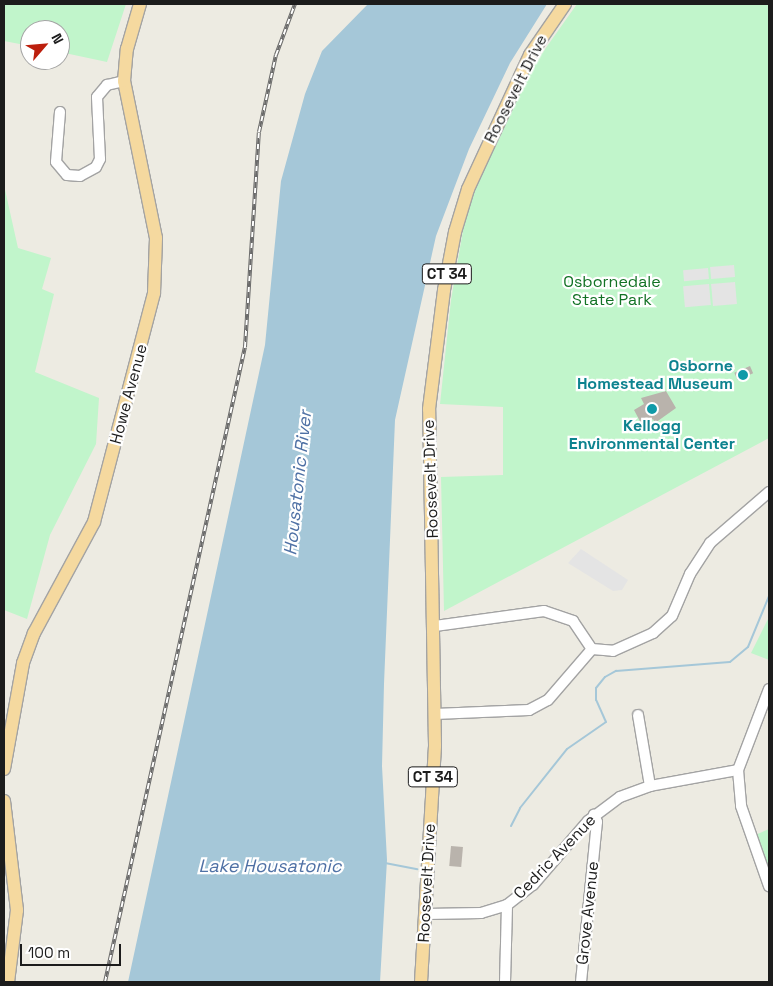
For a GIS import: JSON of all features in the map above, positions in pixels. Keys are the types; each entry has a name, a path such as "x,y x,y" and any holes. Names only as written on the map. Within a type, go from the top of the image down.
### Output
{"main road":[{"name":"Howe Avenue","path":"4,769 23,663 34,633 94,522 154,293 156,238 124,81 127,49 140,4"},
{"name":"Roosevelt Drive","path":"421,982 426,914 434,714 435,626 429,409 455,232 468,189 530,55 566,4"},
{"path":"4,801 17,910 8,982"}],"street":[{"path":"60,112 56,162 67,175 80,176 96,167 100,159 97,97 107,85 124,81"},
{"path":"434,714 520,712 536,707 548,700 592,649 621,649 663,625 677,608 690,574 710,543 769,492"},
{"path":"435,626 544,611 573,621 592,649"},
{"path":"769,689 738,770 741,806 769,886"},
{"path":"638,715 650,786"},
{"name":"Cedric Avenue","path":"426,914 481,913 507,905 533,885 594,815 620,797 650,786 738,770"},
{"name":"Grove Avenue","path":"581,982 597,822 594,815"},
{"path":"505,982 507,905"}],"green space":[{"path":"4,4 126,4 107,62 70,54 70,20 20,20 20,44 4,41"},
{"name":"Osbornedale State Park","path":"577,4 769,4 769,438 444,611 441,477 503,475 503,407 440,404 451,300 465,219 472,193 521,83"},
{"path":"4,185 18,248 51,258 42,289 54,294 35,372 99,398 96,444 50,535 27,619 4,610"},
{"path":"769,617 769,660 751,653"},
{"path":"769,829 769,873 755,835"}],"shaded area":[{"path":"734,265 735,277 711,279 710,267"},
{"path":"708,268 709,279 684,281 683,270"},
{"path":"735,282 737,304 713,306 711,284"},
{"path":"709,284 711,305 685,307 683,286"},
{"path":"581,549 628,580 622,590 613,591 568,563"}],"water":[{"name":"Lake Housatonic","path":"368,4 547,4 510,63 469,149 436,236 395,420 384,684 382,766 387,860 380,982 128,982 265,345 281,181 305,94 322,51"}],"building":[{"path":"750,366 753,373 737,380 734,373"},
{"name":"Kellogg Environmental Center","path":"666,391 676,408 655,423 653,419 642,425 634,410 644,404 641,398"},
{"path":"451,846 463,847 461,867 449,866"}],"waterway":[{"path":"511,826 520,808 567,749 606,722 596,700 596,688 605,677 616,671 730,662 748,647 769,596"},
{"path":"385,863 417,869"}],"railway":[{"path":"105,982 245,347 259,132 276,55 295,4"}],"place":[{"name":"Osborne Homestead Museum","path":"743,375"},
{"name":"Kellogg Environmental Center","path":"652,409"}],"water label":[{"name":"Housatonic River","path":"298,483"}]}
